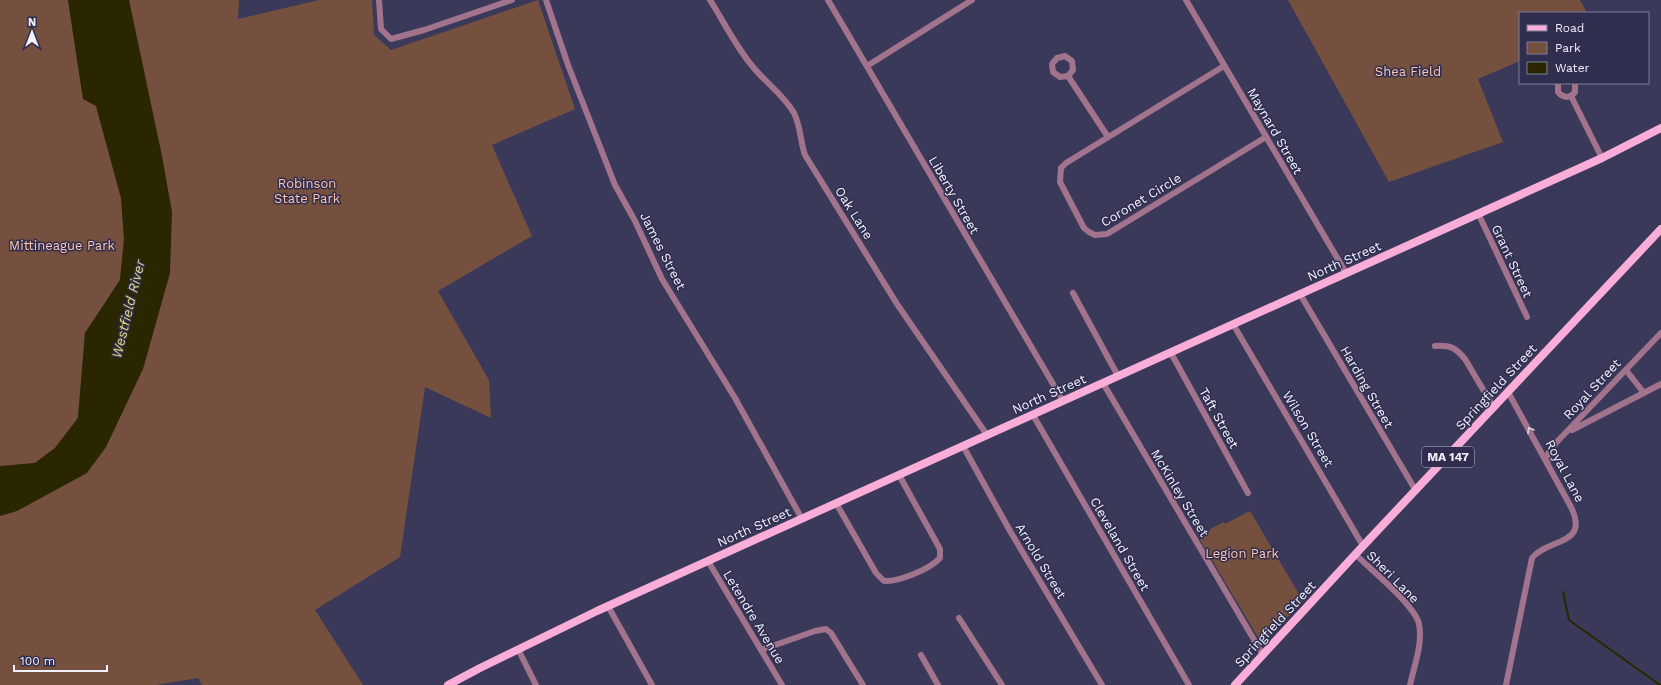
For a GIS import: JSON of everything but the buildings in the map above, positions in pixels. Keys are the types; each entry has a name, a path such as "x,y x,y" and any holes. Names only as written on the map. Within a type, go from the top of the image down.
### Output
{"main road":[{"name":"North Street","path":"448,685 518,649 608,606 1602,158 1661,128"},
{"name":"Springfield Street","path":"1235,685 1355,554 1661,230"}],"street":[{"path":"379,0 381,29 391,39 424,30 512,0"},
{"name":"James Street","path":"546,0 568,65 615,185 635,220 650,256 662,279 735,398 802,518"},
{"name":"Oak Lane","path":"710,0 744,54 761,76 781,96 790,108 800,128 805,155 897,304 987,435"},
{"name":"Liberty Street","path":"828,0 1063,401"},
{"path":"866,66 972,0"},
{"name":"Maynard Street","path":"1186,0 1346,273"},
{"name":"Coronet Circle","path":"1224,66 1066,163 1061,168 1060,182 1084,228 1088,232 1102,236 1111,232 1266,137"},
{"path":"1068,76 1108,137"},
{"path":"1558,84 1557,88 1559,94 1565,97 1571,96 1576,90 1575,84"},
{"path":"1571,96 1602,158"},
{"name":"Grant Street","path":"1478,213 1527,318"},
{"path":"1073,293 1118,376"},
{"name":"Harding Street","path":"1300,294 1416,491"},
{"name":"Wilson Street","path":"1233,324 1363,546"},
{"name":"Royal Street","path":"1548,464 1550,450 1661,333"},
{"path":"1435,346 1446,345 1459,352 1465,359 1494,408"},
{"name":"Taft Street","path":"1170,353 1248,493"},
{"path":"1626,370 1644,393"},
{"name":"McKinley Street","path":"1103,383 1263,655"},
{"path":"1567,432 1661,384"},
{"name":"Royal Lane","path":"1506,685 1532,558 1541,551 1566,540 1572,534 1576,526 1574,513 1508,392"},
{"name":"Cleveland Street","path":"1033,415 1189,685"},
{"name":"Arnold Street","path":"963,446 1010,531 1102,685"},
{"path":"836,503 876,573 884,581 896,580 931,565 940,558 940,549 899,475"},
{"name":"Sheri Lane","path":"1355,554 1404,600 1419,623 1419,640 1410,685"},
{"name":"Letendre Avenue","path":"708,561 782,685"},
{"path":"608,606 652,685"},
{"path":"958,618 1002,685"},
{"path":"761,650 815,631 826,629 832,633 863,685"},
{"path":"518,649 536,685"},
{"path":"921,655 938,685"}],"green space":[{"name":"Mittineague Park","path":"0,0 68,0 83,98 96,106 121,198 124,239 120,280 85,333 78,418 55,448 35,463 4,466 0,466"},
{"name":"Robinson State Park","path":"98,0 239,0 238,19 319,0 372,0 374,35 391,50 538,0 575,109 492,145 532,236 438,291 489,380 491,418 425,387 400,557 315,610 363,685 202,685 198,678 156,685 0,685 0,495 68,468 137,285"},
{"name":"Shea Field","path":"1288,0 1580,0 1586,12 1519,12 1519,61 1478,79 1503,142 1389,182"},
{"name":"Legion Park","path":"1250,511 1303,601 1262,644 1200,540 1212,528 1224,522 1225,524"}],"water":[{"name":"Westfield River","path":"68,0 129,0 162,156 172,212 170,273 143,369 106,447 87,473 17,511 0,516 0,466 35,463 55,448 78,418 85,333 120,280 124,239 121,198 96,106 83,99"}],"waterway":[{"path":"1563,592 1569,620 1660,685"}]}
